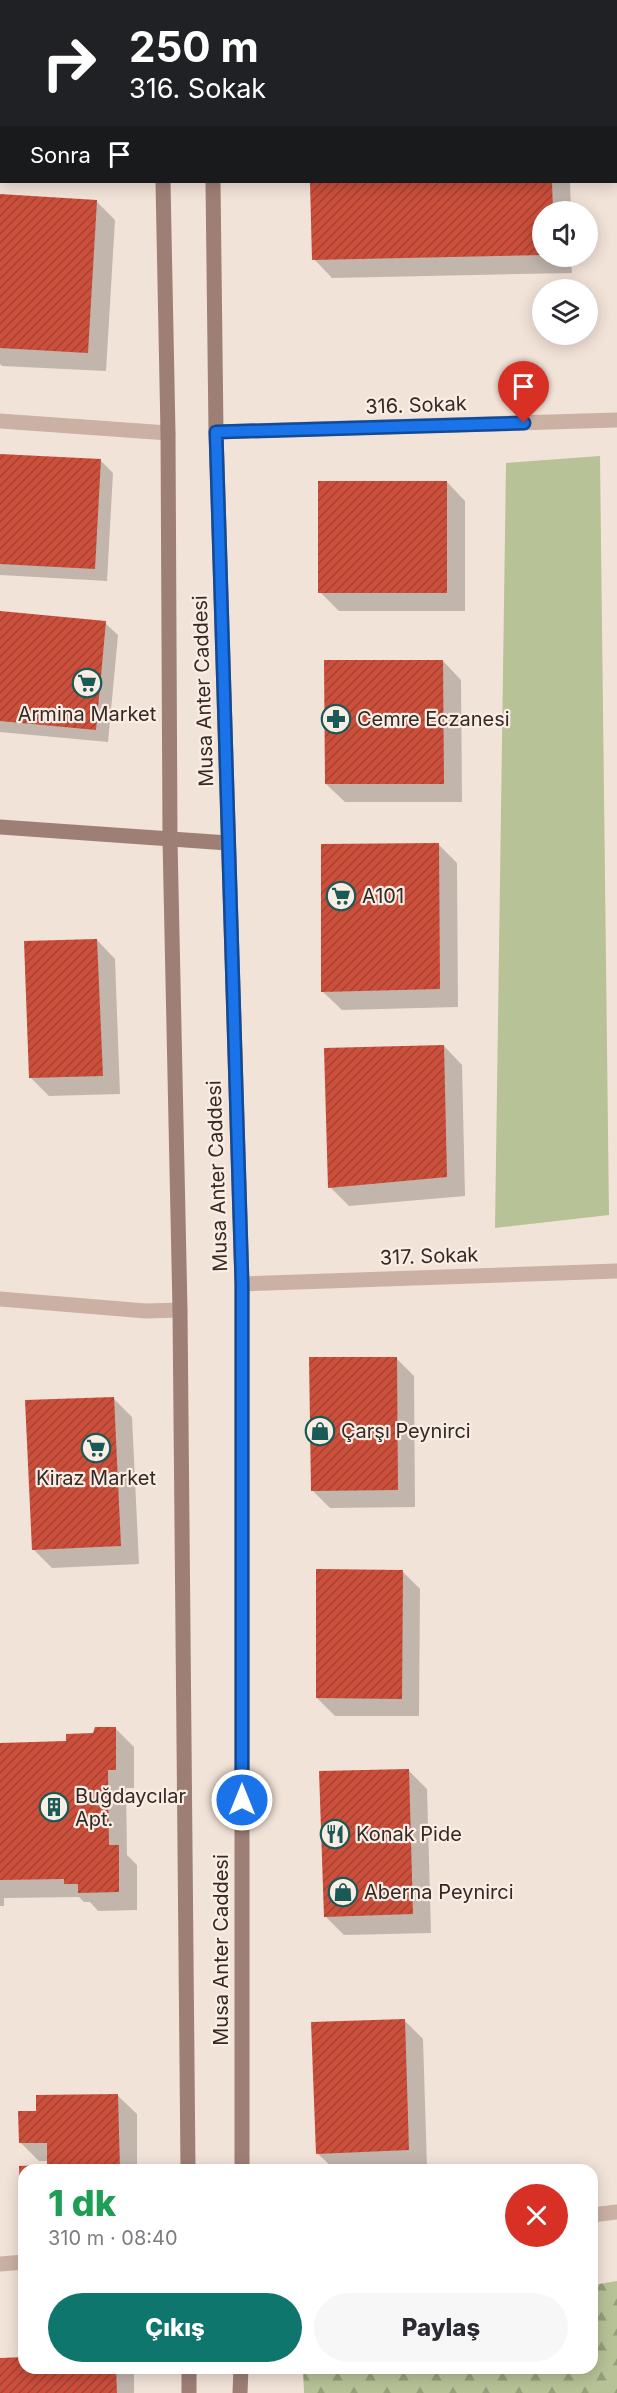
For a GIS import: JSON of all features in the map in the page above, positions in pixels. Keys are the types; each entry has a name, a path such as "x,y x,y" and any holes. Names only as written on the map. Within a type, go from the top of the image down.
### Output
{"main road":[{"name":"Musa Anter Caddesi","path":"163,183 168,433 170,840 180,1310 188,2164"},
{"name":"Musa Anter Caddesi","path":"213,183 216,432 242,1284 242,2164"},
{"path":"0,827 228,843"},
{"path":"189,2374 189,2393"},
{"path":"240,2393 241,2374"}],"street":[{"name":"316. Sokak","path":"216,432 617,420"},
{"path":"0,421 168,433"},
{"name":"317. Sokak","path":"242,1284 617,1271"},
{"path":"0,1299 146,1311 180,1310"},
{"path":"598,2214 617,2212"},
{"path":"0,2264 18,2262"}],"green space":[{"path":"600,456 609,1215 495,1228 506,463"},
{"path":"617,2281 617,2393 304,2393 303,2374 598,2374 598,2284"}],"building":[{"path":"310,183 552,183 553,201 532,201 532,255 312,260"},
{"path":"0,194 97,200 88,353 0,348"},
{"path":"0,454 101,459 95,569 0,564"},
{"path":"318,481 447,481 447,593 318,593"},
{"path":"0,611 106,621 96,730 0,721"},
{"path":"324,660 443,660 444,784 325,784"},
{"path":"439,843 440,989 321,992 321,844"},
{"path":"97,939 103,1076 29,1078 24,941"},
{"path":"444,1045 447,1177 328,1188 324,1048"},
{"path":"309,1357 397,1357 398,1490 311,1491"},
{"path":"114,1397 121,1546 32,1550 25,1400"},
{"path":"316,1569 403,1570 402,1699 316,1698"},
{"name":"Buğdaycılar Apt.","path":"95,1727 116,1727 116,1770 108,1770 109,1845 119,1845 119,1892 78,1893 78,1884 64,1884 64,1879 0,1880 0,1743 66,1741 66,1734 93,1733"},
{"path":"409,1769 413,1914 324,1917 319,1771"},
{"path":"405,2019 409,2150 316,2154 311,2022"},
{"path":"118,2094 120,2164 47,2164 47,2143 19,2143 18,2111 36,2111 36,2095"},
{"path":"18,2357 18,2374 116,2374 117,2393 0,2393 0,2358"}],"place":[{"name":"Armina Market","path":"87,683"},
{"name":"Cemre Eczanesi","path":"336,719"},
{"name":"A101","path":"341,896"},
{"name":"Çarşı Peynirci","path":"320,1431"},
{"name":"Kiraz Market","path":"96,1448"},
{"name":"Buğdaycılar Apt.","path":"54,1807"},
{"name":"Konak Pide","path":"335,1834"},
{"name":"Aberna Peynirci","path":"343,1892"}],"route":[{"path":"242,1800 242,1284 216,432 524,423"}]}
